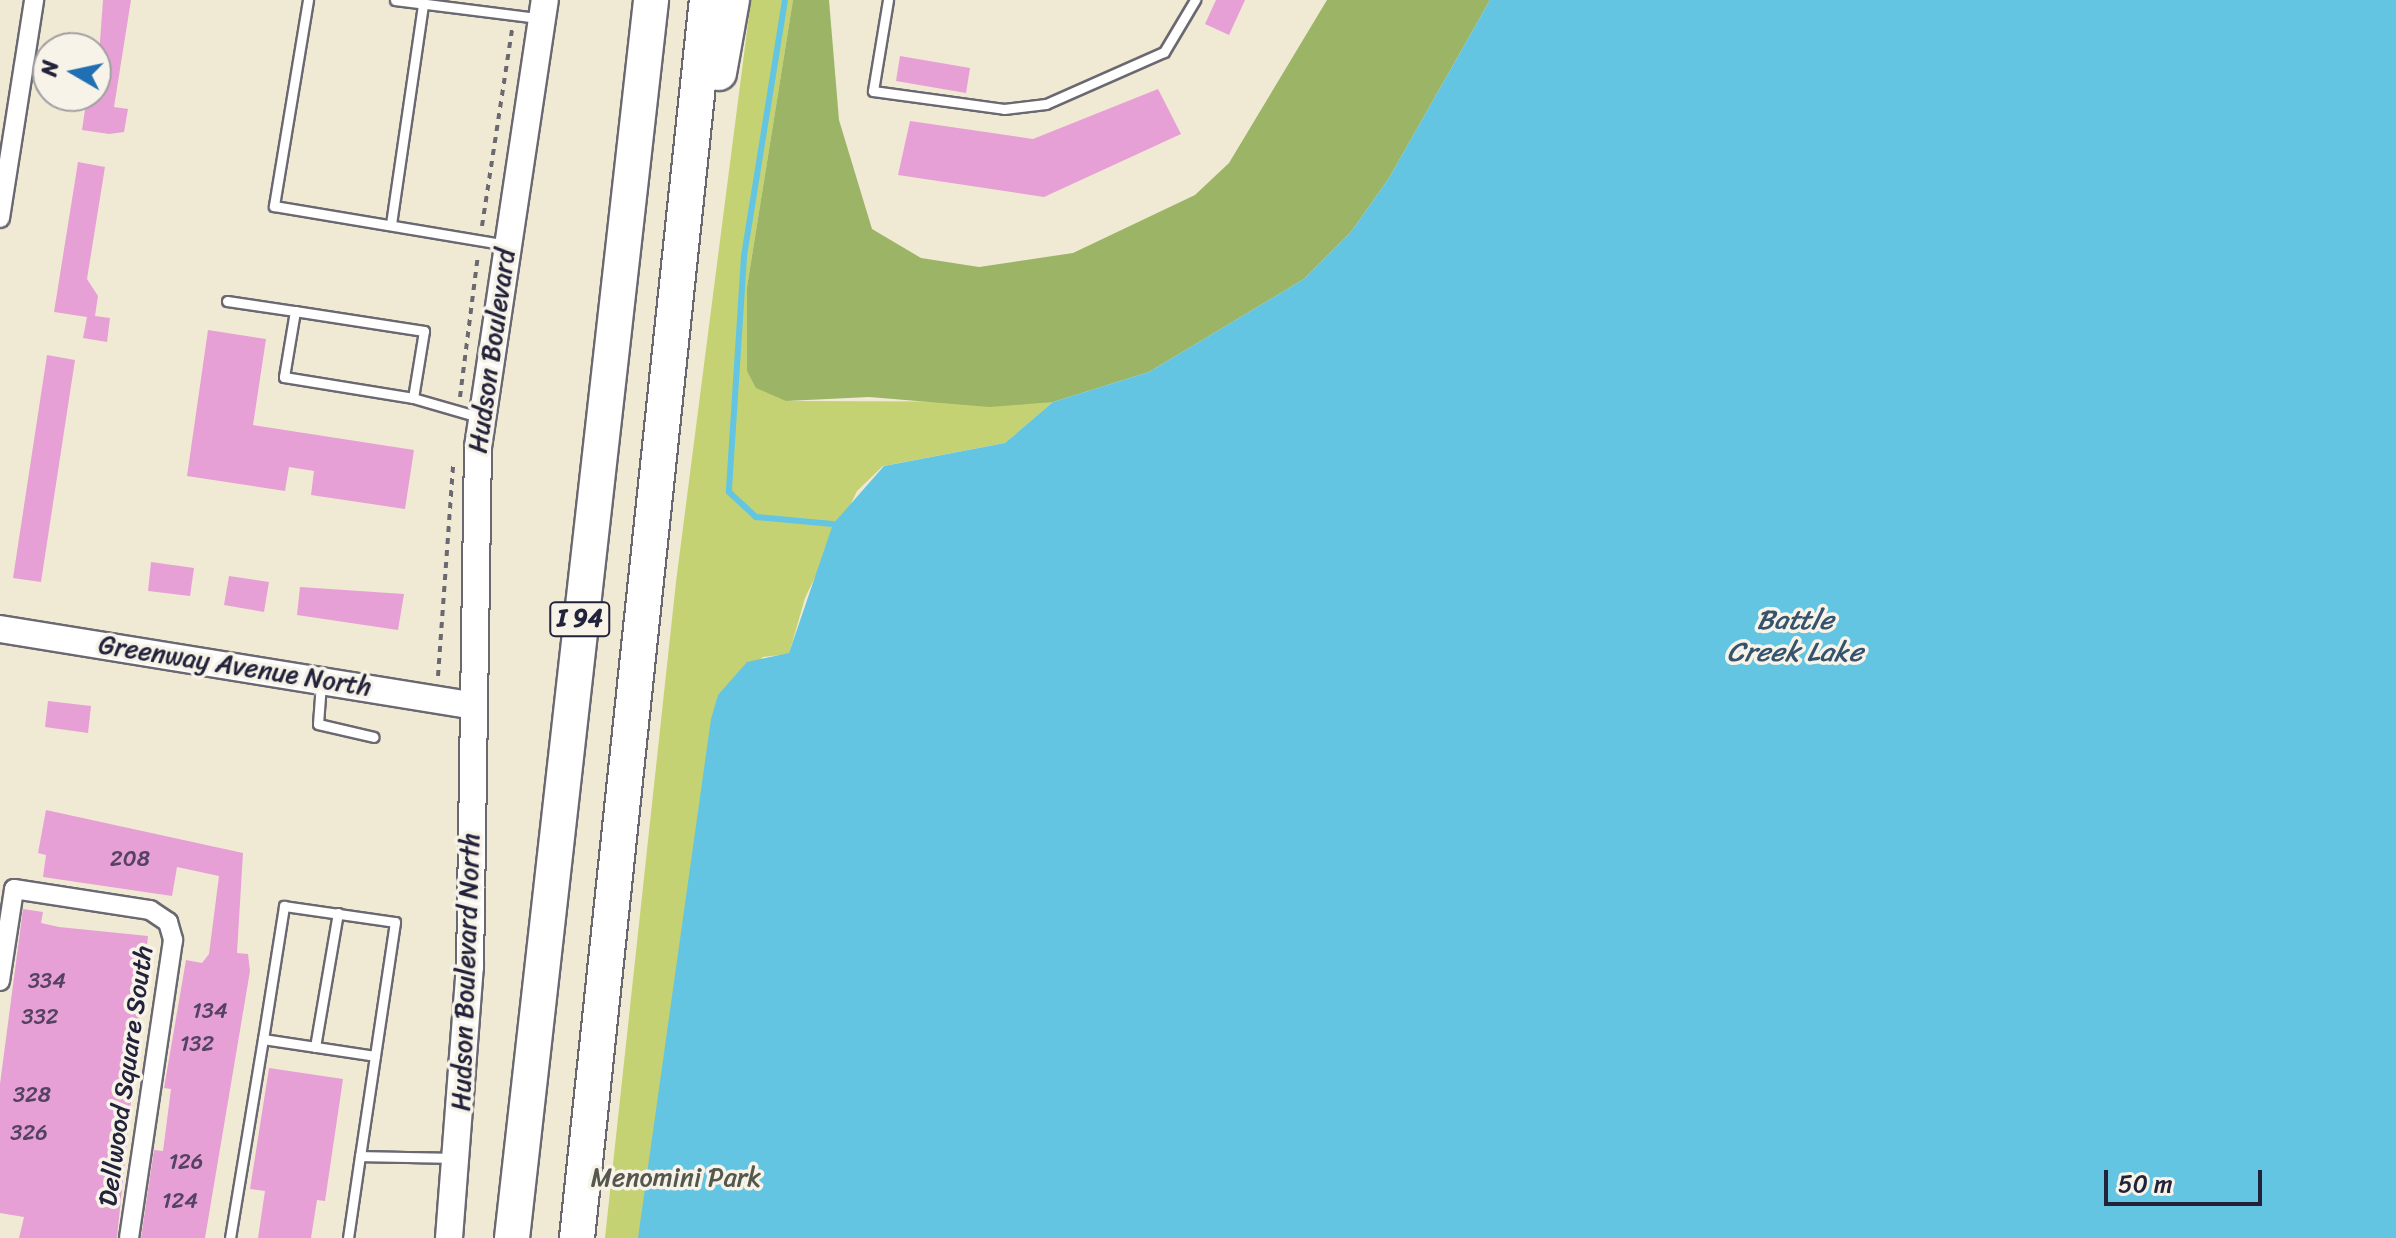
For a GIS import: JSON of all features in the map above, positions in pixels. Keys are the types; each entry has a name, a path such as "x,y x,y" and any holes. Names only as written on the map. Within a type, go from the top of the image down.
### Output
{"highway":[{"name":"I 94","path":"512,1238 651,0"},
{"name":"I 94","path":"577,1238 707,0"},
{"path":"672,325 732,0"}],"street":[{"path":"0,218 34,0"},
{"name":"Hudson Boulevard","path":"470,705 482,418 543,9"},
{"name":"Greenway Avenue North","path":"0,629 470,705"},
{"name":"Hudson Boulevard North","path":"449,1238 458,1158 471,954 470,705"},
{"name":"Dellwood Square South","path":"0,981 14,889 150,910 168,922 173,940 129,1238"}],"lane":[{"path":"308,0 274,206 506,245"},
{"path":"395,0 543,9"},
{"path":"888,0 873,91 1004,109 1046,104 1164,52 1195,0"},
{"path":"391,224 423,4"},
{"path":"227,301 424,331 413,398"},
{"path":"295,311 284,377 413,398 482,418"},
{"path":"322,680 318,724 374,737"},
{"path":"230,1238 284,906 395,922 348,1238"},
{"path":"315,1047 338,913"},
{"path":"263,1039 375,1056"},
{"path":"360,1156 458,1158"}],"green space":[{"name":"Menomini Park","path":"751,0 793,0 747,287 747,371 786,401 1053,402 1005,443 883,466 857,491 805,598 789,654 763,657 718,695 668,1040 1447,1238 605,1238 676,582"},
{"path":"793,0 829,0 839,120 872,229 921,258 979,267 1073,253 1195,195 1229,163 1327,0 1490,0 1389,178 1351,232 1304,279 1149,372 1053,402 990,407 869,397 786,401 756,388 747,371 747,287"}],"water":[{"name":"Battle Creek Lake","path":"1490,0 2396,0 2396,1238 638,1238 711,719 718,695 747,662 789,653 833,524 884,466 1005,443 1053,402 1149,372 1304,279 1351,232 1389,178"}],"building":[{"path":"103,0 131,0 114,107 128,109 124,132 109,134 82,130 85,112 112,112 112,32 101,32"},
{"path":"1216,0 1245,0 1229,35 1205,24"},
{"path":"900,56 970,68 966,93 896,81"},
{"path":"1158,89 1181,134 1044,197 898,175 910,121 1033,139"},
{"path":"78,162 105,167 87,279 98,296 95,316 110,318 107,342 83,338 87,317 54,312"},
{"path":"208,330 266,339 253,425 414,450 405,509 311,495 314,471 289,467 285,491 187,476"},
{"path":"47,355 75,360 41,582 13,578"},
{"path":"151,562 194,568 190,596 148,591"},
{"path":"229,576 269,582 264,612 224,605"},
{"path":"300,587 404,594 398,630 297,615"},
{"path":"48,701 91,706 88,733 45,727"},
{"path":"46,810 243,853 237,953 248,954 250,971 205,1238 141,1238 154,1150 163,1151 171,1089 164,1088 186,960 202,963 209,954 219,876 177,867 172,896 43,877 46,855 38,853"},
{"path":"23,909 43,912 41,923 59,927 148,936 117,1238 19,1238 24,1217 0,1213 0,1084"},
{"path":"269,1068 343,1079 325,1201 317,1200 311,1238 258,1238 265,1191 250,1189"}],"waterway":[{"path":"785,0 744,257 729,492 756,517 833,524"}]}
